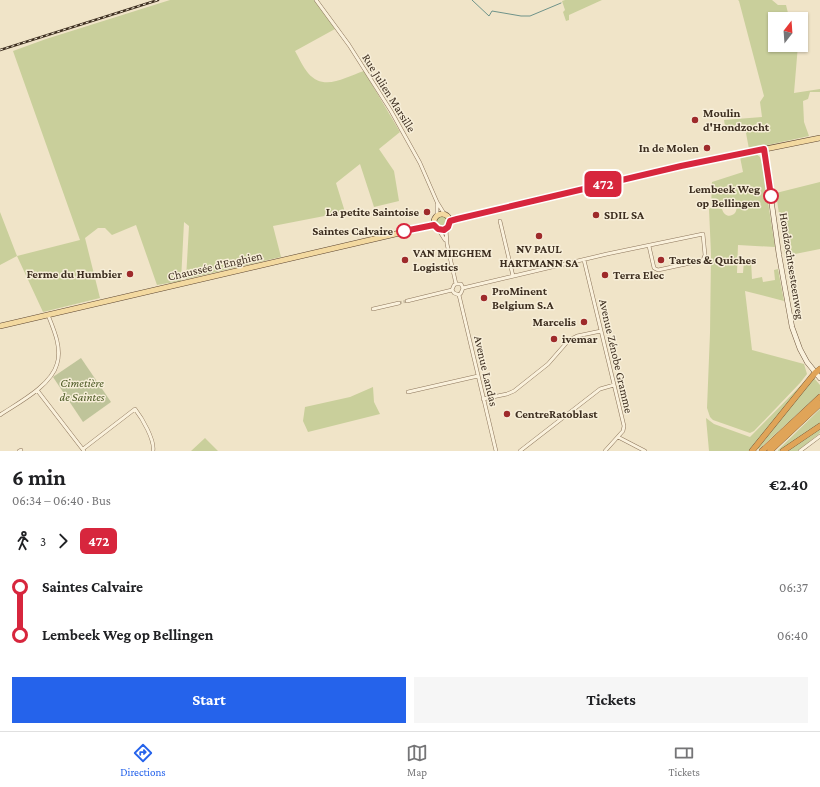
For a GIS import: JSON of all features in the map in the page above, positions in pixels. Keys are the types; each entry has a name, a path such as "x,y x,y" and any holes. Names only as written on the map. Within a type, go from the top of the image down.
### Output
{"highway":[{"path":"752,451 818,374"},
{"path":"762,451 820,396"},
{"path":"770,451 820,404"},
{"path":"783,451 820,426"}],"main road":[{"path":"450,221 681,166 820,138"},
{"name":"Hondzochtsesteenweg","path":"764,149 792,327 797,344 807,362 818,374"},
{"path":"436,227 434,220 437,215 445,215 450,221"},
{"path":"446,229 450,221"},
{"name":"Chaussée d'Enghien","path":"0,326 436,227 440,230 446,229"}],"street":[{"name":"Rue Julien Marsille","path":"316,0 349,45 391,111 420,162 437,202 445,215"},
{"name":"Rue Julien Marsille","path":"437,202 437,215"},
{"path":"500,220 513,276"},
{"path":"436,227 443,235 447,244"},
{"path":"446,229 447,244 456,284 452,290"},
{"path":"463,288 625,250 703,234 705,255 703,260 700,261 658,270 654,268 649,246"},
{"name":"Avenue Zénobe Gramme","path":"584,260 624,426 623,431 605,451"},
{"path":"456,284 461,284 463,288"},
{"path":"452,290 454,293 459,295 463,288"},
{"path":"407,301 452,290"},
{"name":"Avenue Landas","path":"459,295 496,451"},
{"path":"373,309 399,303"},
{"path":"0,415 37,390 46,382 58,363 56,336 48,315"},
{"path":"483,399 514,391 548,364 569,340 578,336 601,331"},
{"path":"408,392 478,376"},
{"path":"520,451 600,389 614,386"},
{"path":"37,390 83,450 135,410 146,427 154,446 154,451"},
{"path":"800,451 820,436"},
{"path":"618,437 645,451"}],"green space":[{"path":"170,0 315,0 335,29 295,51 304,68 314,79 321,82 335,81 364,71 400,132 379,149 394,171 399,201 374,207 360,164 336,183 345,212 273,226 281,257 186,279 189,226 184,222 181,281 157,285 136,225 112,235 105,228 98,228 85,238 100,298 43,312 17,256 80,240 13,51 46,39"},
{"path":"602,0 569,15 569,20 566,21 562,1"},
{"path":"738,0 772,0 778,5 786,5 788,12 768,12 768,52 797,52 794,93 820,89 820,92 810,92 808,99 803,101 804,122 809,136 749,149 746,126 731,127 732,131 726,132 724,120 762,117 760,102 764,96"},
{"path":"756,154 760,157 762,164 775,247 738,245 737,273 743,273 744,261 751,261 752,279 762,277 763,282 775,280 774,270 778,269 784,301 745,291 752,350 804,364 807,374 754,431 750,433 713,420 710,417 707,408 711,254 709,209 722,209 727,216 735,213 735,203 731,201 725,202 722,208 711,206 712,182 743,172 740,157"},
{"path":"820,182 820,249 785,256 776,193"},
{"path":"0,212 17,256 0,265"},
{"path":"440,216 444,216 448,222 444,228 440,228 436,224 436,220"},
{"name":"Cimetière de Saintes","path":"81,358 111,402 83,422 53,377"},
{"path":"814,378 820,385 820,393 759,449 757,448"},
{"path":"807,379 808,380 749,451 709,451 706,418 714,424 750,437"},
{"path":"373,387 374,402 380,414 308,432 303,421 305,407 350,397"},
{"path":"820,409 820,423 778,451 778,450"},
{"path":"820,428 820,433 798,451 787,451"},
{"path":"205,438 218,451 191,451"}],"waterway":[{"path":"472,0 489,16 492,11 530,16 561,3"}],"tunnel":[{"path":"399,303 407,301"}],"railway":[{"path":"0,50 158,0"}],"bus line":[{"name":"472","path":"404,231 434,225 438,229 444,230 448,227 450,221 457,219 681,166 764,149 771,196"}],"place":[{"name":"Moulin d'Hondzocht","path":"695,120"},
{"name":"In de Molen","path":"707,148"},
{"name":"Lembeek Weg op Bellingen","path":"771,196"},
{"name":"La petite Saintoise","path":"427,212"},
{"name":"SDIL SA","path":"596,215"},
{"name":"Saintes Calvaire","path":"404,231"},
{"name":"NV PAUL HARTMANN SA","path":"539,236"},
{"name":"VAN MIEGHEM Logistics","path":"405,260"},
{"name":"Tartes & Quiches","path":"661,260"},
{"name":"Ferme du Humbier","path":"130,274"},
{"name":"Terra Elec","path":"605,275"},
{"name":"ProMinent Belgium S.A","path":"484,298"},
{"name":"Marcelis","path":"584,322"},
{"name":"ivemar","path":"554,339"},
{"name":"CentreRatoblast","path":"507,414"}]}
